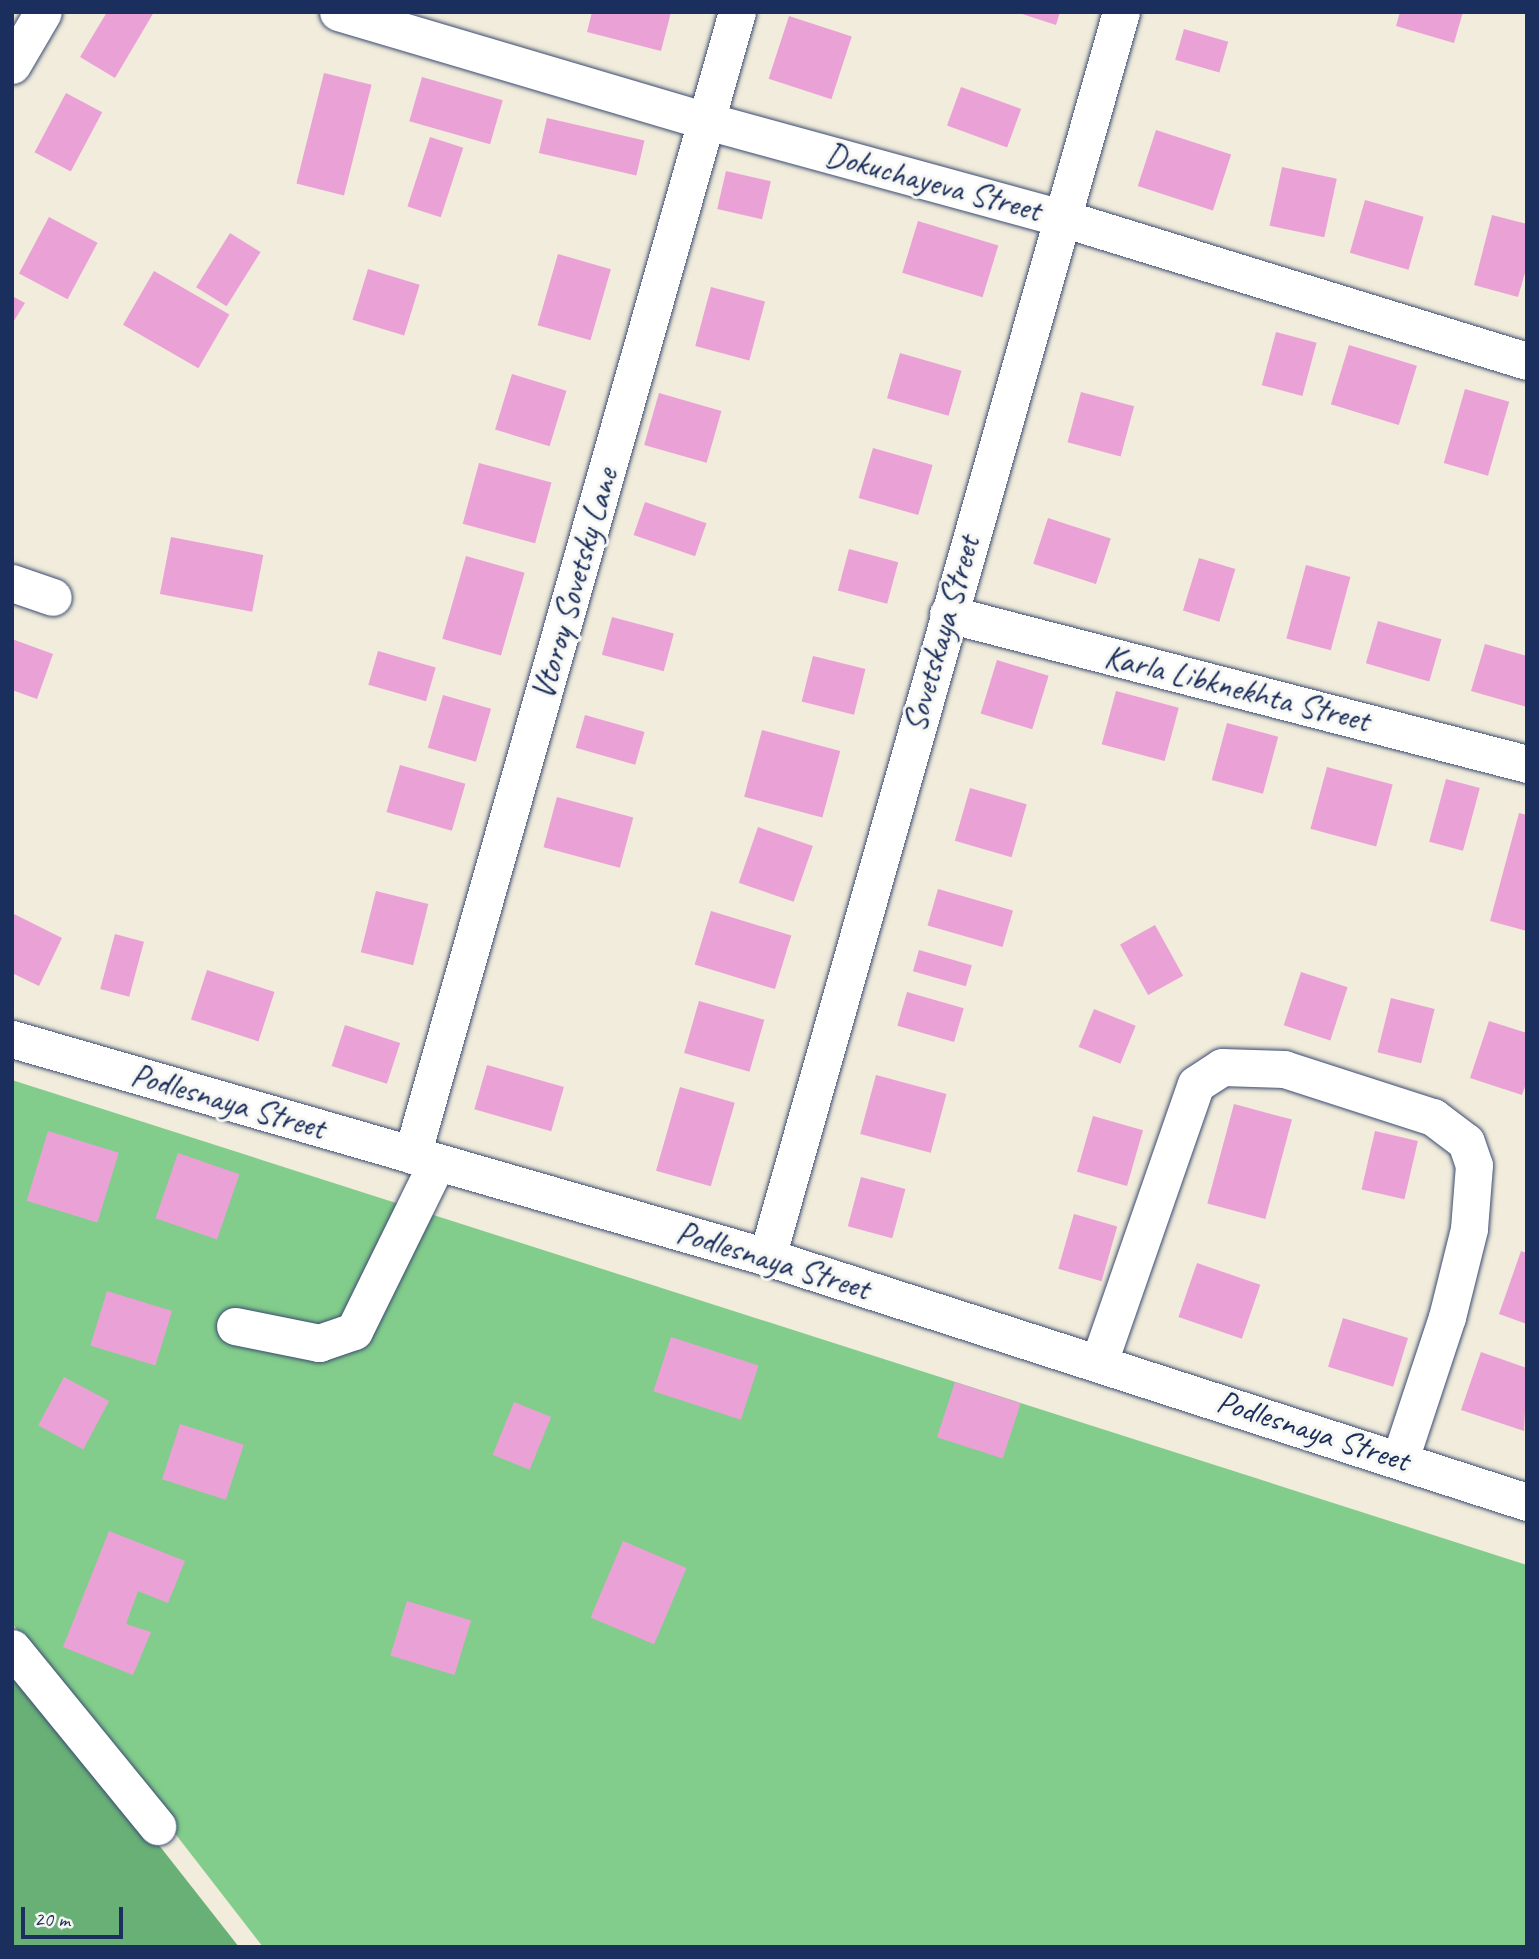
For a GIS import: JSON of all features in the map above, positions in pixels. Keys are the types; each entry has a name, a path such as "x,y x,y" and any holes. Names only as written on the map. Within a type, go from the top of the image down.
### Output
{"street":[{"path":"12,65 43,12"},
{"name":"Dokuchayeva Street","path":"338,12 707,121 1062,218 1527,361"},
{"name":"Vtoroy Sovetsky Lane","path":"235,1326 319,1343 354,1331 424,1159 737,12"},
{"name":"Sovetskaya Street","path":"767,1257 1121,12"},
{"path":"12,583 53,597"},
{"name":"Karla Libknekhta Street","path":"948,614 1527,764"},
{"name":"Podlesnaya Street","path":"12,1039 767,1257 1527,1502"},
{"path":"1099,1362 1196,1084 1222,1067 1284,1069 1420,1113 1466,1142 1474,1165 1469,1229 1447,1317 1400,1459"},
{"path":"12,1648 157,1826"}],"green space":[{"path":"12,1080 1527,1565 1527,1947 263,1947 12,1623"},
{"path":"12,1658 239,1947 12,1947"}],"building":[{"path":"107,12 154,12 115,78 80,57"},
{"path":"592,12 671,12 661,51 587,32"},
{"path":"1016,12 1060,12 1056,25"},
{"path":"1400,12 1463,12 1454,43 1396,26"},
{"path":"789,16 852,36 831,99 769,79"},
{"path":"1184,29 1228,42 1219,72 1175,60"},
{"path":"324,73 372,85 344,195 296,184"},
{"path":"422,77 503,100 490,144 409,121"},
{"path":"961,87 1021,109 1007,147 947,126"},
{"path":"66,93 102,112 71,171 35,152"},
{"path":"547,118 644,140 636,176 539,153"},
{"path":"1156,130 1231,154 1213,211 1138,186"},
{"path":"430,137 463,148 441,217 407,206"},
{"path":"1282,167 1337,179 1324,237 1270,226"},
{"path":"726,171 771,181 762,219 717,209"},
{"path":"1365,200 1424,217 1408,270 1350,253"},
{"path":"1492,215 1527,224 1527,266 1518,297 1474,285"},
{"path":"49,217 98,243 68,299 19,274"},
{"path":"918,221 998,246 983,297 902,273"},
{"path":"230,233 261,252 227,306 196,287"},
{"path":"558,254 611,269 590,340 538,325"},
{"path":"368,269 420,285 404,335 353,320"},
{"path":"154,271 229,314 198,368 123,325"},
{"path":"711,287 765,301 749,360 695,346"},
{"path":"12,296 25,303 12,324"},
{"path":"1276,332 1317,343 1302,396 1262,385"},
{"path":"1349,345 1417,366 1399,425 1331,404"},
{"path":"900,353 962,371 949,416 887,398"},
{"path":"512,374 567,391 550,446 495,429"},
{"path":"1465,389 1509,402 1488,476 1444,463"},
{"path":"1081,392 1134,406 1121,456 1068,442"},
{"path":"659,393 721,411 707,463 644,445"},
{"path":"873,448 933,465 918,515 859,498"},
{"path":"479,463 551,482 535,543 463,524"},
{"path":"645,502 706,523 695,556 634,535"},
{"path":"1048,518 1111,538 1096,584 1033,564"},
{"path":"171,537 263,555 252,612 160,594"},
{"path":"849,549 898,562 887,604 838,591"},
{"path":"466,556 525,573 501,655 442,639"},
{"path":"1199,558 1235,569 1219,622 1183,611"},
{"path":"1306,565 1350,577 1331,650 1286,638"},
{"path":"612,617 674,634 664,671 602,655"},
{"path":"1378,621 1441,639 1429,681 1366,663"},
{"path":"12,639 53,654 37,699 12,690"},
{"path":"1485,644 1527,656 1527,707 1471,691"},
{"path":"378,651 436,668 426,701 368,685"},
{"path":"813,656 865,669 854,715 802,702"},
{"path":"997,660 1049,676 1032,729 981,714"},
{"path":"1116,691 1179,708 1165,761 1102,744"},
{"path":"443,695 491,709 476,762 428,748"},
{"path":"585,715 645,732 635,765 576,748"},
{"path":"1227,723 1278,737 1263,794 1212,780"},
{"path":"762,730 840,751 822,818 744,797"},
{"path":"400,765 465,784 452,831 386,812"},
{"path":"1327,767 1393,785 1376,846 1310,829"},
{"path":"1446,779 1480,788 1463,851 1429,842"},
{"path":"970,788 1027,804 1012,857 955,841"},
{"path":"557,797 633,817 620,868 544,847"},
{"path":"1519,813 1527,815 1527,931 1490,921"},
{"path":"758,827 813,846 794,902 739,883"},
{"path":"938,889 1013,910 1003,947 928,926"},
{"path":"376,891 428,904 413,965 361,952"},
{"path":"711,911 791,936 775,989 695,965"},
{"path":"12,913 62,938 39,986 12,973"},
{"path":"1155,925 1183,976 1148,995 1120,944"},
{"path":"115,934 144,942 129,997 100,989"},
{"path":"919,950 972,965 966,986 913,971"},
{"path":"207,970 275,992 258,1041 191,1019"},
{"path":"1301,972 1348,987 1330,1040 1284,1025"},
{"path":"907,992 964,1008 954,1042 897,1026"},
{"path":"1391,998 1435,1009 1421,1063 1377,1052"},
{"path":"699,1001 764,1020 749,1072 684,1053"},
{"path":"1094,1009 1136,1026 1120,1064 1079,1047"},
{"path":"1489,1021 1527,1033 1527,1081 1522,1095 1470,1078"},
{"path":"345,1025 400,1043 387,1084 332,1066"},
{"path":"487,1065 564,1087 551,1131 474,1109"},
{"path":"876,1075 947,1094 931,1153 860,1134"},
{"path":"680,1087 735,1103 711,1186 656,1171"},
{"path":"1234,1104 1292,1120 1265,1219 1207,1203"},
{"path":"1093,1116 1143,1130 1127,1186 1077,1172"},
{"path":"48,1131 119,1153 97,1222 27,1201"},
{"path":"1375,1131 1418,1141 1404,1199 1362,1189"},
{"path":"178,1153 239,1174 217,1239 156,1218"},
{"path":"861,1177 905,1189 892,1238 848,1226"},
{"path":"1074,1214 1117,1226 1102,1281 1058,1269"},
{"path":"1521,1251 1527,1253 1527,1324 1499,1314"},
{"path":"1197,1263 1260,1285 1242,1339 1178,1317"},
{"path":"107,1291 172,1311 155,1365 90,1346"},
{"path":"1343,1318 1408,1338 1393,1387 1328,1367"},
{"path":"671,1337 758,1365 741,1420 653,1391"},
{"path":"1481,1352 1527,1368 1524,1431 1461,1410"},
{"path":"64,1377 109,1401 83,1450 38,1426"},
{"path":"955,1382 1021,1403 1003,1458 937,1437"},
{"path":"514,1402 551,1417 530,1470 493,1455"},
{"path":"180,1424 244,1445 226,1500 162,1479"},
{"path":"109,1531 185,1561 168,1603 138,1591 126,1624 151,1632 133,1675 63,1647"},
{"path":"623,1541 687,1568 654,1644 591,1617"},
{"path":"407,1601 471,1621 454,1675 390,1656"}]}
